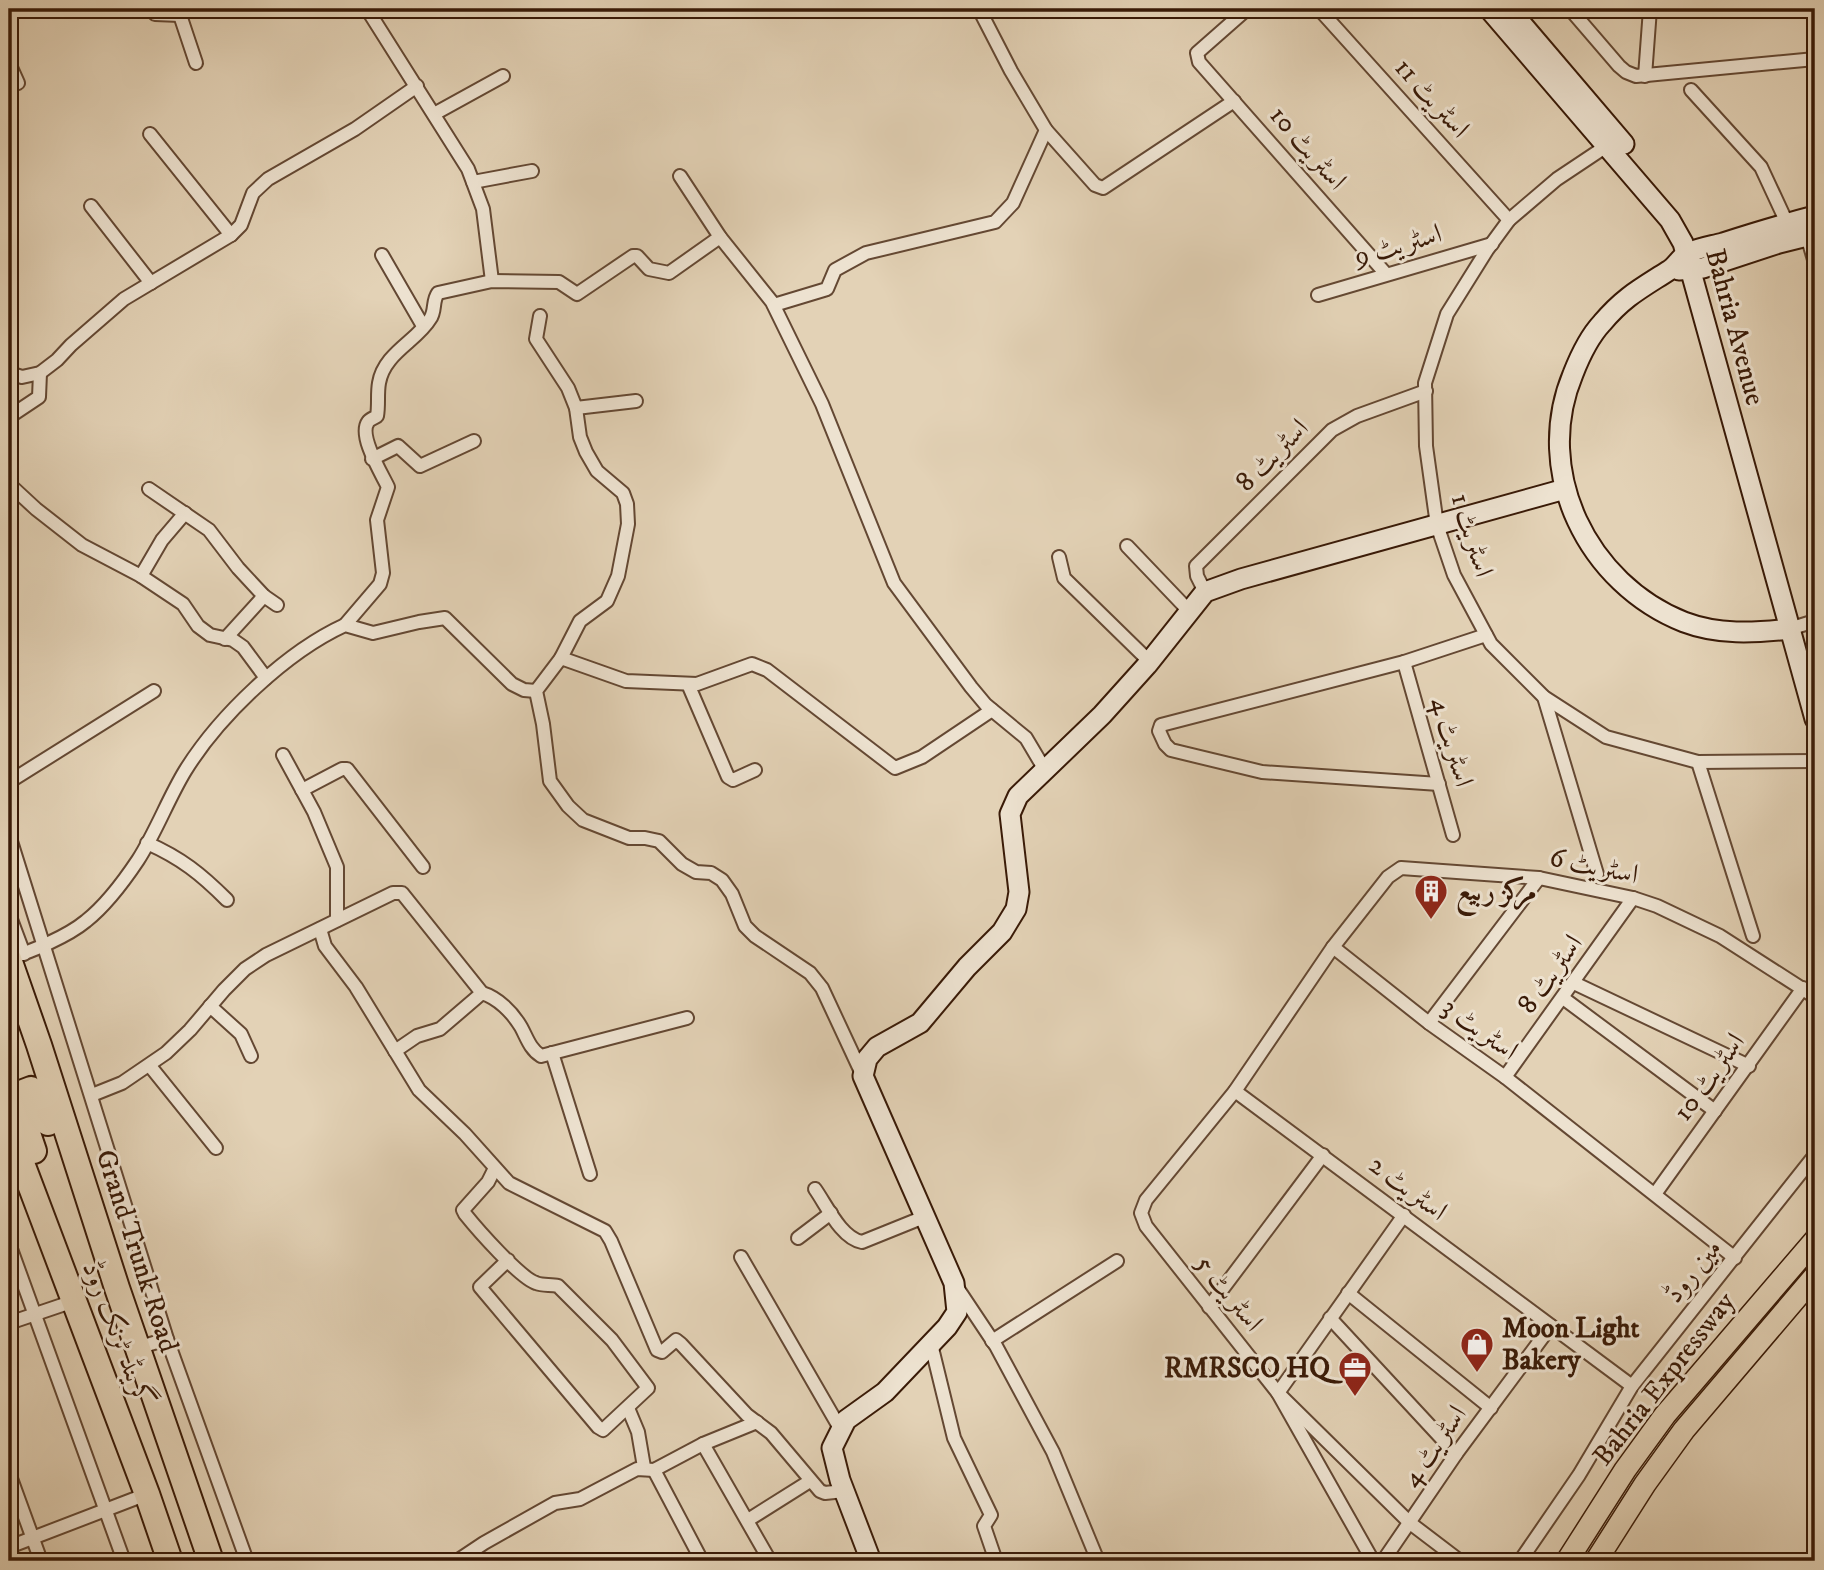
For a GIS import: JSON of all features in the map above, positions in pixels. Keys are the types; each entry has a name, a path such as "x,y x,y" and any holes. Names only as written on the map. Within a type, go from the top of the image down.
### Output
{"highway":[{"name":"Grand Trunk Road","path":"14,957 39,1045 117,1288 211,1561"},
{"path":"73,1297 66,1242 17,1101 18,1094 25,1090 31,1089 37,1094 88,1233 117,1288"},
{"name":"گرینڈ ٹرنک روڈ","path":"9,1129 170,1561"}],"main road":[{"name":"Bahria Expressway","path":"1567,1561 1625,1470 1665,1415 1815,1240"},
{"name":"Bahria Expressway","path":"1596,1561 1645,1484 1684,1430 1815,1276"}],"street":[{"path":"150,9 155,13 185,12 196,63"},
{"path":"368,9 468,169 483,209 492,281"},
{"path":"979,9 1046,130 1087,177 1103,188 1234,101"},
{"name":"اسٹریٹ 11","path":"1319,9 1509,220"},
{"name":"Bahria Avenue","path":"1489,9 1670,220 1695,260"},
{"name":"Bahria Avenue","path":"1509,9 1681,212 1815,675"},
{"path":"1570,9 1619,66 1636,76 1815,60"},
{"path":"1645,76 1650,9"},
{"name":"اسٹریٹ 10","path":"1244,10 1197,53 1199,62 1386,274"},
{"path":"9,63 18,83 9,86"},
{"path":"435,114 503,76"},
{"path":"9,373 22,377 40,373 124,299 231,235 241,225 253,193 268,179 355,129 417,86"},
{"path":"1691,90 1761,167 1787,223"},
{"path":"774,305 827,289 835,270 866,253 995,222 1013,203 1046,130"},
{"path":"150,134 231,235"},
{"name":"اسٹریٹ 1","path":"1608,145 1557,179 1509,220 1447,314 1426,383 1426,446 1437,525 1454,575 1491,645 1544,697 1606,737 1698,762 1815,761"},
{"path":"473,183 532,170"},
{"path":"680,176 720,237 774,305 822,404 894,583 945,654 992,710 1026,738 1045,770"},
{"path":"91,205 151,283"},
{"path":"1802,625 1756,633 1722,631 1686,622 1652,606 1622,584 1597,556 1577,524 1565,489 1559,455 1560,420 1567,386 1581,355 1599,326 1623,300 1646,283 1671,270 1787,223 1815,216"},
{"path":"1695,260 1811,235 1815,263"},
{"path":"9,914 14,957 44,945 85,923 137,861 185,771 209,737 277,668 326,634 345,625 380,584 383,573 377,520 388,487 372,459 366,426 377,416 382,375 397,351 430,319 434,298 438,293 492,281 559,282 578,294 633,256 649,269 669,273 720,237"},
{"name":"اسٹریٹ 9","path":"1318,295 1492,244"},
{"path":"383,255 423,326"},
{"path":"540,316 536,339 556,367 576,408 580,437 586,452 597,471 623,493 627,504 628,524 618,576 607,601 580,621 561,658 536,691 550,781 568,806 583,820 629,838 659,841 682,864 696,872 711,873 722,880 732,894 745,926 755,936 810,973 822,988 954,1283 992,1341 1053,1452 1098,1561"},
{"path":"9,417 39,397 40,373"},
{"name":"اسٹریٹ 8","path":"1205,592 1197,576 1196,566 1332,430 1357,416 1426,391"},
{"path":"576,408 636,401"},
{"path":"372,459 398,446 420,466 474,441"},
{"path":"9,484 82,544 141,576 183,604 198,626 210,635 233,640 243,647 266,678"},
{"path":"149,489 209,530 238,568 264,596 277,605"},
{"path":"863,1076 867,1059 877,1047 920,1023 967,967 1002,932 1016,909 1019,892 1010,814 1018,796 1102,715 1150,662 1205,592 1241,579 1565,489"},
{"path":"141,576 162,540 185,513"},
{"path":"1127,546 1190,612"},
{"path":"1059,557 1064,578 1150,662"},
{"path":"225,639 264,596"},
{"path":"345,625 373,633 445,618 512,684 524,690 536,691"},
{"name":"Bahria Avenue","path":"1802,625 1815,719"},
{"path":"1439,784 1262,772 1171,750 1161,739 1159,731 1161,725 1404,662 1486,635"},
{"path":"561,658 626,681 688,684 697,684 752,664 767,670 895,768 922,757 992,710"},
{"name":"اسٹریٹ 4","path":"1404,662 1453,835"},
{"path":"688,684 728,777 733,780 755,770"},
{"path":"9,782 154,691"},
{"path":"1544,697 1597,874"},
{"path":"283,755 314,812 337,867 337,920"},
{"path":"1698,762 1753,936"},
{"path":"302,790 342,769 347,769 423,867"},
{"path":"9,835 167,1339 247,1561"},
{"path":"147,843 176,856 227,900"},
{"name":"اسٹریٹ 6","path":"1333,947 1388,877 1401,868 1539,878 1633,898 1657,906 1720,936 1815,997"},
{"path":"1429,1023 1539,878"},
{"path":"92,1095 122,1083 150,1066 190,1030 245,969 266,955 393,894 402,893 482,993 494,997 520,1025 533,1051 541,1056 687,1018"},
{"name":"اسٹریٹ 8","path":"1505,1077 1633,898"},
{"path":"320,929 325,946 356,987 419,1090 465,1134 509,1183 605,1231 657,1350 662,1352 676,1340 747,1415 771,1433 820,1491 825,1493 844,1490"},
{"path":"1235,1091 1333,947"},
{"name":"اسٹریٹ 3","path":"1333,947 1429,1023 1505,1077 1735,1258"},
{"path":"1574,983 1749,1066"},
{"name":"اسٹریٹ 10","path":"1655,1194 1803,988"},
{"path":"395,1051 418,1036 440,1029 482,993"},
{"path":"1563,998 1715,1111"},
{"path":"210,1006 241,1034 251,1056"},
{"path":"552,1053 590,1174"},
{"path":"150,1066 216,1148"},
{"name":"اسٹریٹ 2","path":"1235,1091 1632,1386"},
{"name":"اسٹریٹ 5","path":"1235,1091 1146,1200 1141,1213 1146,1226 1278,1392 1410,1523 1460,1561"},
{"path":"1209,1307 1324,1155"},
{"name":"مین روڈ","path":"1520,1561 1579,1475 1632,1386 1815,1155"},
{"path":"495,1168 488,1182 463,1210 489,1242 534,1283 558,1286 612,1340 648,1388 603,1430 480,1287 508,1260"},
{"path":"815,1189 847,1234 862,1242 925,1217"},
{"path":"798,1237 831,1213"},
{"path":"1373,1561 1278,1392 1404,1215"},
{"path":"11,1249 124,1561"},
{"path":"741,1257 841,1430"},
{"path":"992,1341 1117,1261"},
{"path":"871,1561 844,1490 832,1448 846,1420 885,1392 957,1312 954,1283"},
{"path":"1348,1293 1492,1408"},
{"path":"9,1323 73,1297"},
{"path":"1331,1318 1456,1454"},
{"name":"اسٹریٹ 4","path":"1383,1561 1456,1454 1551,1326"},
{"path":"137,1348 167,1339"},
{"path":"931,1344 954,1438 991,1515 984,1526 996,1561"},
{"path":"628,1408 649,1469 702,1561"},
{"path":"457,1561 555,1503 580,1499 637,1469 649,1469 757,1422"},
{"path":"703,1444 770,1561"},
{"path":"9,1474 41,1561"},
{"path":"747,1520 810,1481"},
{"path":"9,1547 147,1494"}],"place":[{"name":"مرکز ربیع","path":"1431,921"},
{"name":"Moon Light Bakery","path":"1477,1374"},
{"name":"RMRSCO HQ","path":"1355,1398"}]}
